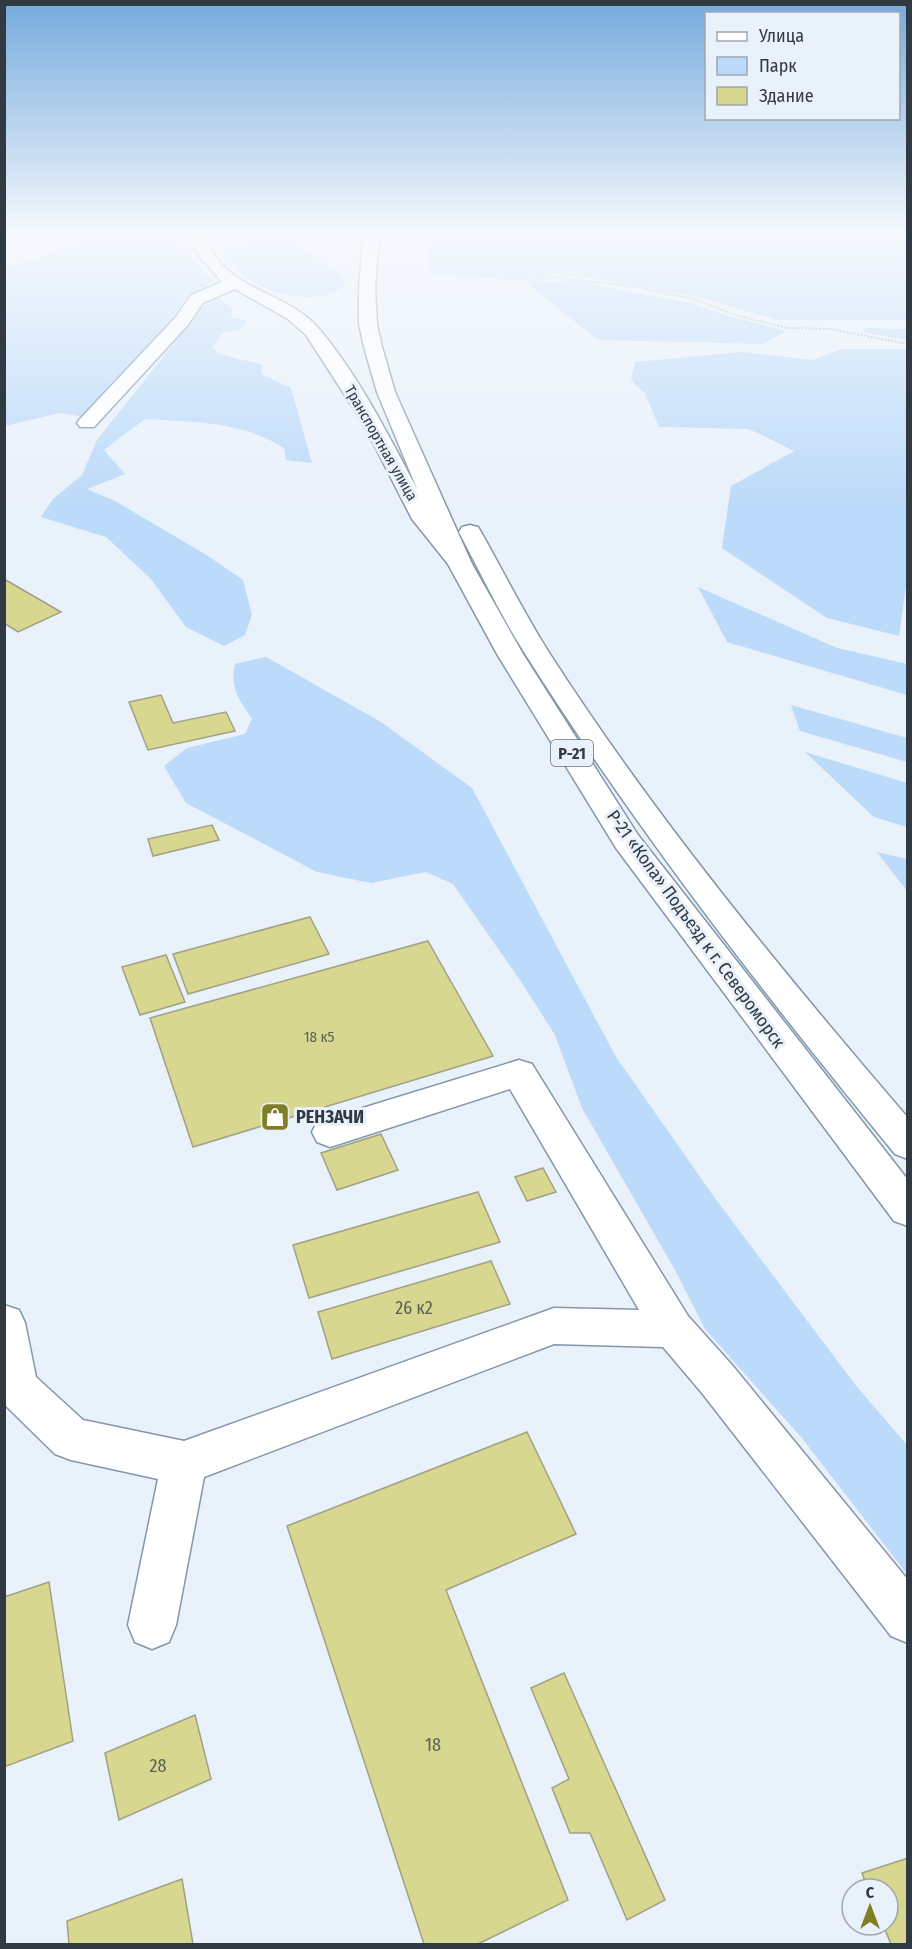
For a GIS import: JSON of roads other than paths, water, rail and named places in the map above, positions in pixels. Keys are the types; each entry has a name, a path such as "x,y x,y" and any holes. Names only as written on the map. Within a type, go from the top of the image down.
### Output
{"main road":[{"path":"87,423 178,325"},
{"name":"Транспортная улица","path":"305,325 328,352 374,425 423,519 460,564"},
{"name":"Р-21 «Кола» Подъезд к г. Североморск","path":"369,325 386,392 460,564 510,654 627,841 908,1210"},
{"name":"Р-21 «Кола» Подъезд к г. Североморск","path":"388,325 403,377 480,552 535,650 661,835 813,1030 908,1144"},
{"path":"330,1132 519,1074 673,1329 717,1379 908,1619"},
{"path":"4,1323 17,1387 71,1438 184,1463 554,1326 673,1329"},
{"path":"152,1625 184,1463"}],"place":[{"name":"РЕНЗАЧИ","path":"275,1117"}]}
